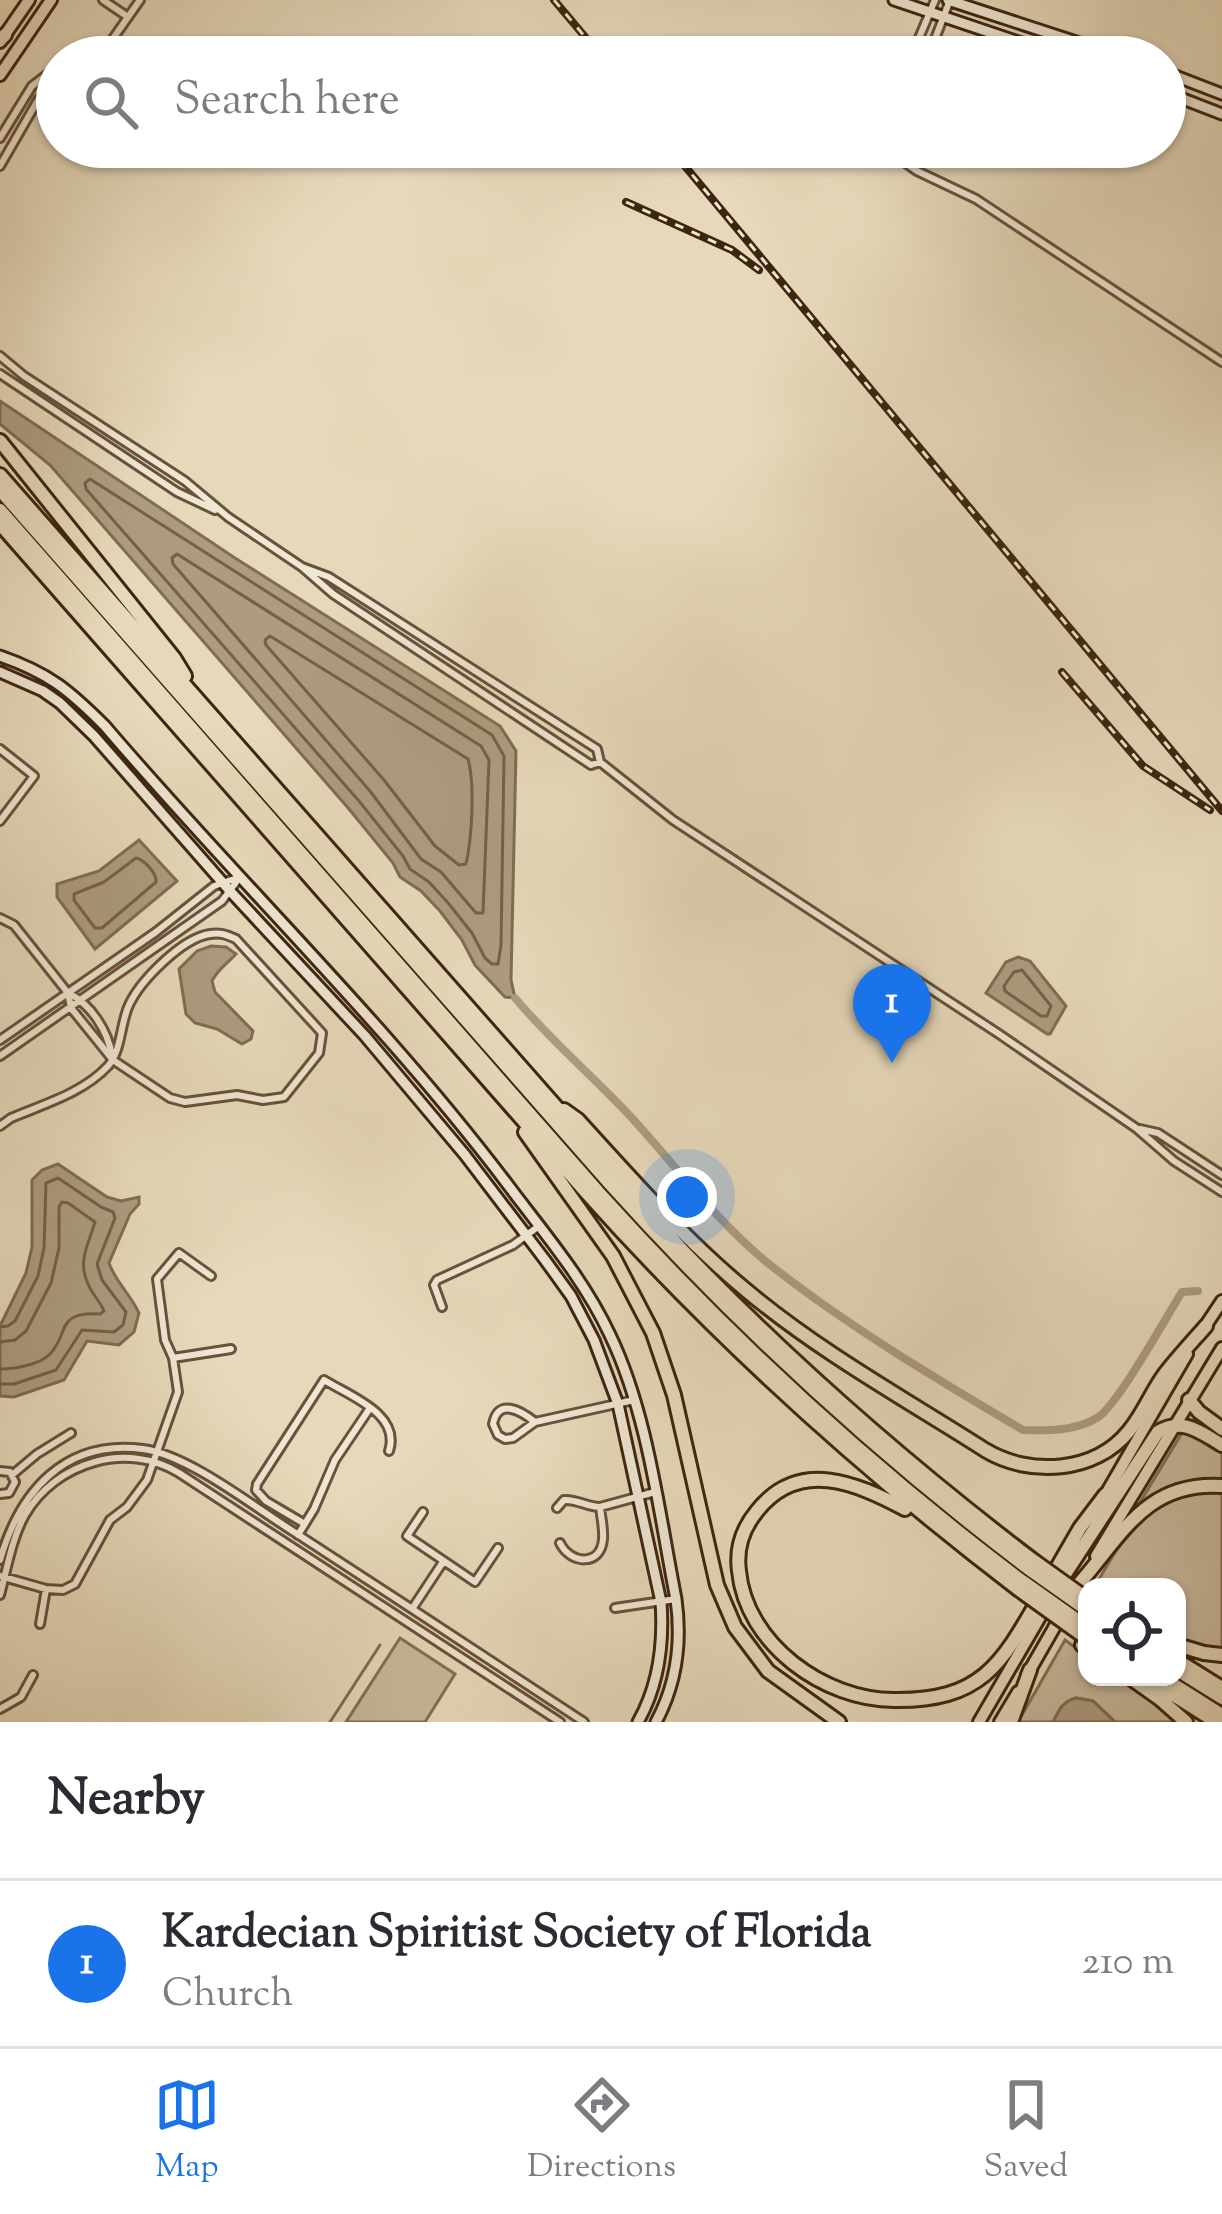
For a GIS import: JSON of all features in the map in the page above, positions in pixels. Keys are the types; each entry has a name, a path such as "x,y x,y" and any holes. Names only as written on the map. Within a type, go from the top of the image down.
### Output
{"highway":[{"path":"0,441 174,658 205,708"},
{"path":"0,475 665,1232 772,1340 1026,1575 1041,1606 1078,1636"},
{"path":"0,490 684,1264 861,1434 1078,1619"},
{"path":"0,510 673,1272 748,1348 959,1532 1026,1575 1078,1590"},
{"path":"0,524 614,1223 711,1325 932,1523"},
{"path":"540,1091 578,1120 692,1241 760,1302 1001,1459 1058,1467 1083,1462 1111,1448 1132,1427 1162,1378 1206,1326"},
{"path":"502,1096 602,1240 646,1317 670,1380 717,1585 735,1627 777,1678 839,1722"},
{"path":"1189,1400 1222,1429"},
{"path":"1057,1581 1162,1430 1186,1425 1222,1445"},
{"path":"1078,1605 1026,1575 880,1495 847,1483 813,1480 776,1493 758,1509 743,1535 738,1566 744,1595 759,1624 804,1671 855,1695 888,1700 942,1695 976,1681 1005,1656 1080,1528 1105,1495"},
{"path":"1093,1578 1142,1509 1178,1490 1222,1486"},
{"path":"1186,1648 1222,1655"},
{"path":"1186,1666 1222,1688"},
{"path":"1011,1722 1030,1670"},
{"path":"1186,1676 1222,1698"},
{"path":"1142,1686 1186,1722"},
{"path":"1159,1686 1216,1722"},
{"path":"1177,1686 1222,1714"}],"main road":[{"path":"2,39 29,0"},
{"path":"0,75 51,0"},
{"path":"979,1722 1105,1495 1222,1301"},
{"path":"1092,1578 1174,1425 1222,1348"},
{"path":"1000,1722 1078,1601"}],"street":[{"path":"103,0 128,17"},
{"path":"115,36 139,0"},
{"path":"894,0 997,36"},
{"path":"920,36 935,0"},
{"path":"937,36 949,0 1058,36"},
{"path":"1186,80 1222,94"},
{"path":"0,138 36,83"},
{"path":"1186,100 1222,114"},
{"path":"0,166 36,103"},
{"path":"912,168 976,199 1222,362"},
{"path":"0,356 184,481 333,594 591,764 600,762"},
{"path":"0,374 177,492 228,517"},
{"path":"302,567 329,577 597,749 600,762 688,830 1136,1128 1174,1161 1222,1192"},
{"path":"0,656 30,666 70,691 105,726 416,1070 563,1255 594,1305 611,1336 634,1400 676,1599 678,1653 656,1722"},
{"path":"0,672 60,703 94,736 365,1036 465,1155 571,1296 618,1404 662,1602 658,1668 638,1722"},
{"path":"0,749 34,776 0,821"},
{"path":"0,1040 222,881 240,877"},
{"path":"0,1056 223,901 240,877"},
{"path":"0,918 14,925 68,993 82,1000 110,1042 113,1060"},
{"path":"168,922 176,934"},
{"path":"0,1126 94,1080 113,1060 128,1007 143,981 199,937 213,933 236,939 322,1033 319,1053 284,1097 237,1095 185,1102 170,1098 113,1060 71,1008 68,993"},
{"path":"122,956 129,967"},
{"path":"1136,1128 1158,1133 1222,1175"},
{"path":"442,1307 434,1286 437,1280 513,1245 539,1226"},
{"path":"3,1576 46,1589 63,1590 75,1584 110,1520 127,1507 147,1480 178,1392 165,1340 158,1279 179,1253 211,1276"},
{"path":"172,1358 231,1349"},
{"path":"305,1524 259,1496 256,1484 324,1380 386,1421 393,1437 389,1451"},
{"path":"535,1422 517,1409 501,1409 493,1424 498,1436 513,1438 535,1422 634,1400"},
{"path":"291,1546 314,1509 335,1460 370,1408"},
{"path":"12,1475 71,1433"},
{"path":"0,1560 22,1503 47,1476 117,1448 156,1456 187,1465 582,1722"},
{"path":"156,1456 560,1722"},
{"path":"0,1594 28,1510 75,1464"},
{"path":"0,1471 12,1475 15,1482 12,1490 0,1494"},
{"path":"557,1508 563,1500 600,1507 655,1492"},
{"path":"560,1543 564,1552 579,1561 596,1555 603,1541 600,1507"},
{"path":"423,1512 407,1537 476,1582 498,1548"},
{"path":"405,1620 443,1562"},
{"path":"40,1624 46,1589"},
{"path":"615,1608 676,1599"},
{"path":"0,1709 21,1697 33,1675"}],"shaded area":[{"path":"1185,1428 1222,1450 1222,1479 1175,1484 1136,1509"},
{"path":"1222,1490 1222,1651 1186,1641 1186,1578 1100,1578 1147,1512 1184,1493"},
{"path":"400,1638 455,1674 425,1722 346,1722"},
{"path":"1065,1640 1078,1649 1078,1686 1130,1686 1180,1722 1115,1722 1093,1701 1076,1698 1061,1707 1053,1722 1018,1722"}],"water":[{"path":"0,401 500,726 516,751 511,980 515,998 505,997 475,965 440,911 400,877 349,809 50,465 0,424"},
{"path":"139,840 177,881 95,949 57,897 57,884 99,871"},
{"path":"226,947 236,954 212,981 215,992 253,1031 251,1039 242,1044 195,1023 186,1014 179,969 197,951"},
{"path":"1018,957 1030,961 1066,1006 1050,1034 986,993 1006,962"},
{"path":"58,1164 107,1197 121,1201 139,1197 109,1263 139,1313 134,1332 119,1345 87,1341 64,1380 14,1397 0,1396 0,1326 26,1273 32,1247 32,1180"},
{"path":"1076,1698 1093,1701 1115,1722 1053,1722 1059,1710"}],"waterway":[{"path":"515,998 631,1117 714,1212 769,1264 861,1330 1023,1430 1070,1428 1097,1418 1129,1379 1182,1292 1198,1291"},
{"path":"330,1722 380,1645"}],"railway":[{"path":"554,0 584,36"},
{"path":"686,168 1222,811"},
{"path":"626,202 732,250 759,270"},
{"path":"1062,672 1143,766 1210,810"}],"place":[{"name":"Kardecian Spiritist Society of Florida","path":"892,1063"}]}
